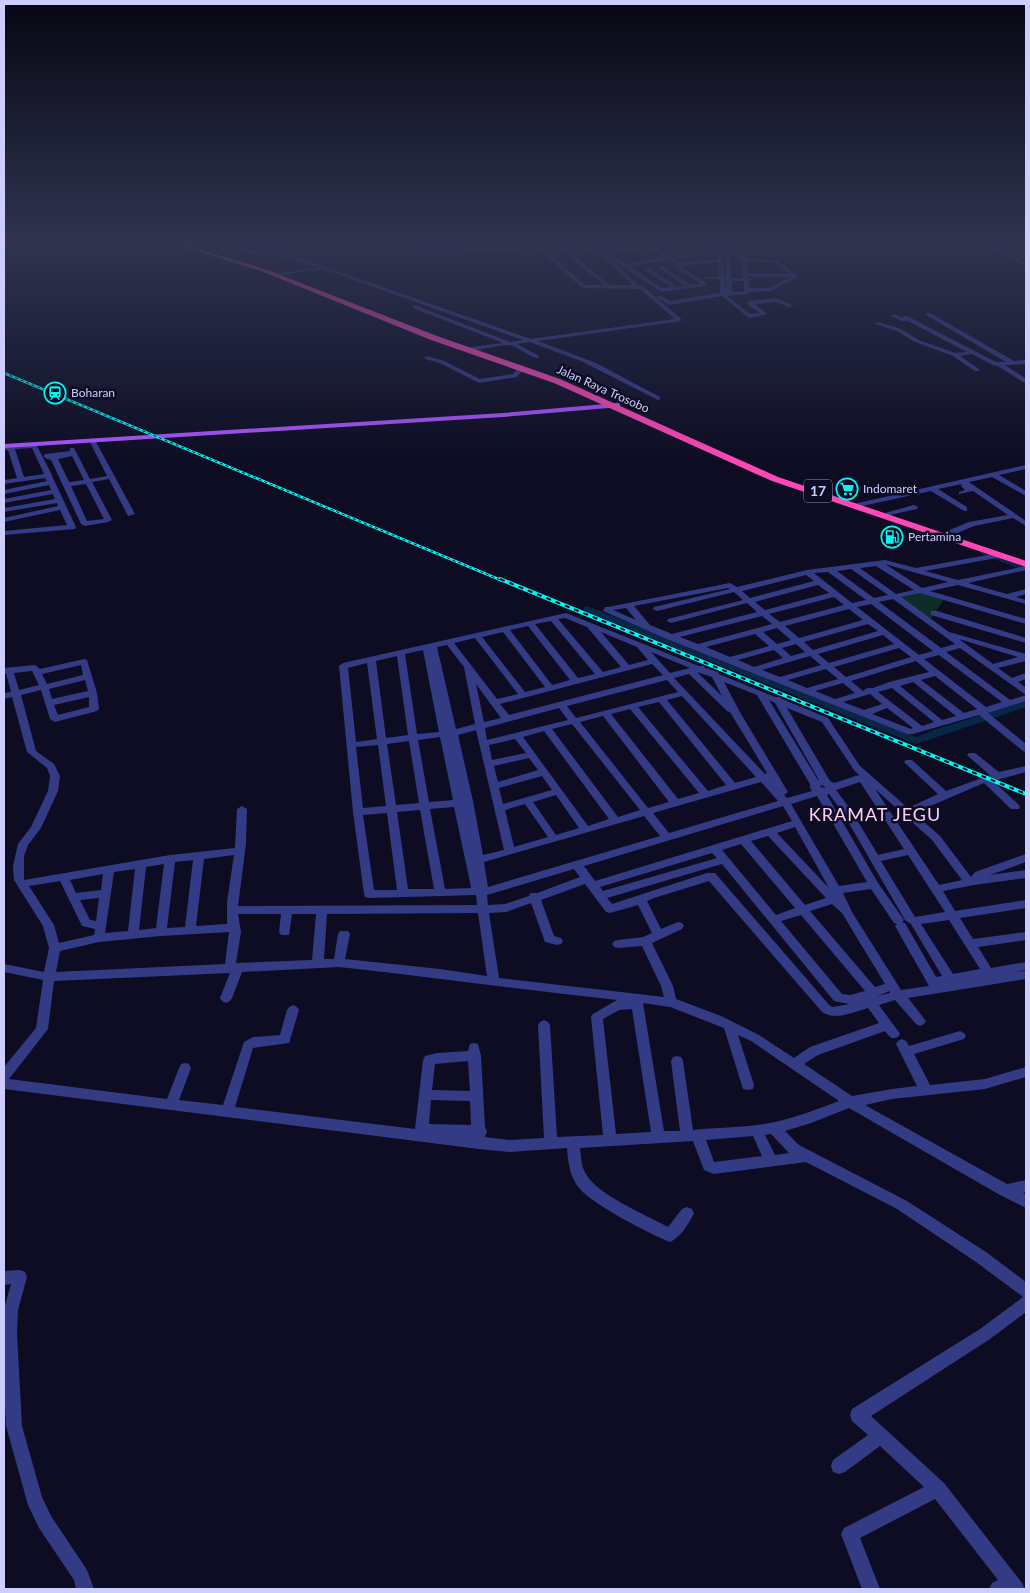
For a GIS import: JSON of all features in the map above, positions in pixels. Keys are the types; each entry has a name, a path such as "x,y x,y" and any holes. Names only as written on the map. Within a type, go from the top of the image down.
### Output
{"highway":[{"name":"Jalan Raya Trosobo","path":"381,315 560,381 610,407 775,479 945,535 1026,566"},
{"name":"Jalan Raya Trosobo","path":"384,315 522,370 747,465 945,535 1026,566"}],"main road":[{"path":"6,447 610,407"}],"street":[{"path":"435,315 524,349 537,357"},
{"path":"461,315 593,362 658,398"},
{"path":"469,349 679,320 674,315"},
{"path":"930,315 1013,365"},
{"path":"894,321 906,321 906,319 1000,365 1026,382"},
{"path":"878,324 899,330 909,337 918,338 955,354 977,370"},
{"path":"899,330 907,329"},
{"path":"959,332 969,331"},
{"path":"918,338 933,333"},
{"path":"955,354 971,352"},
{"path":"427,358 442,362 479,381 515,376 522,370"},
{"path":"1000,365 1026,362"},
{"path":"1016,375 1026,374"},
{"path":"92,441 131,514"},
{"path":"4,532 72,527 35,445"},
{"path":"6,447 21,479"},
{"path":"73,452 89,481 108,520 85,524 54,458 73,452"},
{"path":"858,505 1026,467"},
{"path":"4,482 49,475"},
{"path":"994,475 1026,494"},
{"path":"66,485 111,477"},
{"path":"4,492 52,482"},
{"path":"961,482 970,490 961,493"},
{"path":"961,482 1026,524"},
{"path":"932,488 964,509"},
{"path":"4,501 56,490"},
{"path":"4,510 62,504"},
{"path":"4,520 40,512 62,504"},
{"path":"885,514 914,507"},
{"path":"40,512 45,530"},
{"path":"945,535 972,524 1014,516"},
{"path":"18,517 23,531"},
{"path":"915,570 996,556"},
{"path":"657,609 807,572 887,562 1026,602"},
{"path":"876,563 921,591 1026,622"},
{"path":"699,648 854,607 960,584 1026,566"},
{"path":"854,567 1026,692"},
{"path":"831,570 1010,704"},
{"path":"807,572 854,607 868,621 901,645 1026,749"},
{"path":"671,621 820,582"},
{"path":"860,693 762,613 737,590 725,585 645,598 628,605 606,610 670,638 910,732 962,716 985,714 1026,698"},
{"path":"693,591 702,598"},
{"path":"1007,598 1026,591"},
{"path":"670,638 835,594"},
{"path":"645,598 683,634"},
{"path":"929,621 945,598"},
{"path":"628,605 648,628"},
{"path":"934,613 1026,642 1024,657"},
{"path":"665,835 577,865 480,890 402,890 369,894 358,812 343,666 566,614 696,670 715,674 825,720 988,972"},
{"path":"553,618 601,674"},
{"path":"729,660 868,621"},
{"path":"530,623 575,681"},
{"path":"591,625 627,668"},
{"path":"505,629 550,688"},
{"path":"752,670 884,632"},
{"path":"943,632 1024,657"},
{"path":"756,634 776,646 789,659"},
{"path":"477,636 523,695"},
{"path":"449,642 507,719"},
{"path":"639,644 684,693 767,776 784,799 798,823 834,895"},
{"path":"780,680 901,645"},
{"path":"806,691 962,645"},
{"path":"430,646 448,734 479,860 480,890"},
{"path":"973,653 994,648"},
{"path":"401,653 413,738 439,891"},
{"path":"991,667 1024,657"},
{"path":"371,660 402,890"},
{"path":"4,1076 42,1029 55,948 48,925 21,884 18,876 19,856 23,844 40,820 54,791 55,776 50,766 32,752 15,694 6,671 34,668 38,672 55,722 94,709 93,693 83,662 38,672"},
{"path":"494,703 601,674 654,662"},
{"path":"468,667 483,744 510,852"},
{"path":"352,745 448,734 696,670"},
{"path":"696,670 736,714"},
{"path":"834,702 870,690 935,673"},
{"path":"715,674 767,776"},
{"path":"1012,681 1026,676"},
{"path":"4,696 88,677"},
{"path":"913,678 962,716"},
{"path":"892,684 941,723"},
{"path":"870,690 906,720 920,729"},
{"path":"759,692 823,787 876,859 908,922 935,986"},
{"path":"49,703 93,693"},
{"path":"483,744 684,693"},
{"path":"660,698 732,786"},
{"path":"777,699 874,885 908,922 952,983"},
{"path":"560,704 665,835"},
{"path":"862,714 887,705"},
{"path":"632,706 705,794"},
{"path":"605,712 675,803"},
{"path":"891,725 906,720"},
{"path":"547,729 616,821"},
{"path":"448,734 457,804 480,890 494,982"},
{"path":"518,736 585,829"},
{"path":"489,764 531,755"},
{"path":"972,755 996,775"},
{"path":"909,762 945,795"},
{"path":"907,812 984,779 1026,769"},
{"path":"495,786 543,772"},
{"path":"479,860 767,776"},
{"path":"480,890 862,776"},
{"path":"862,776 941,842 971,882"},
{"path":"984,779 1015,807"},
{"path":"500,808 558,791"},
{"path":"527,800 554,839"},
{"path":"358,812 457,804"},
{"path":"226,998 234,967 235,932 233,928 233,910 242,809"},
{"path":"233,910 484,910 506,908 534,896 715,849 798,823"},
{"path":"769,831 834,895 847,912 895,991 920,1021"},
{"path":"743,839 803,910 869,997 897,1039 926,1090"},
{"path":"715,849 838,998 845,1000 952,983 1026,975"},
{"path":"21,884 170,859 239,851"},
{"path":"876,859 909,851"},
{"path":"190,931 199,856"},
{"path":"971,882 979,876 1026,858"},
{"path":"161,932 170,859"},
{"path":"600,896 723,860"},
{"path":"133,935 141,864"},
{"path":"577,865 610,909 711,876 826,1009 831,1012 841,1011 869,997"},
{"path":"98,938 109,869"},
{"path":"936,889 971,882 1026,875"},
{"path":"63,877 86,923 100,926"},
{"path":"772,920 803,910 834,895 874,885"},
{"path":"74,897 106,893"},
{"path":"534,896 549,939 557,941"},
{"path":"641,900 658,935"},
{"path":"908,922 1026,904"},
{"path":"318,963 322,909"},
{"path":"285,932 286,910"},
{"path":"618,944 645,941 678,926"},
{"path":"55,948 98,938 233,928"},
{"path":"764,938 781,931"},
{"path":"339,963 344,934"},
{"path":"970,944 1026,936"},
{"path":"645,941 667,986 671,1002"},
{"path":"4,968 49,977 339,963 440,973 637,1001 671,1002 729,1025 755,1038 850,1102 1026,1202"},
{"path":"952,983 988,972 1026,966"},
{"path":"610,1140 593,1015 617,1005 637,1001"},
{"path":"637,1001 658,1137"},
{"path":"227,1112 248,1045 253,1042 286,1039 292,1010"},
{"path":"544,1025 551,1144"},
{"path":"729,1025 748,1085"},
{"path":"795,1064 814,1051 897,1039 960,1036"},
{"path":"421,1132 429,1060 475,1052 479,1137"},
{"path":"677,1061 692,1135 711,1168 808,1156"},
{"path":"171,1105 185,1068"},
{"path":"4,1084 227,1112 479,1137 509,1146 574,1144 774,1128 806,1119 850,1102 992,1082 1026,1072"},
{"path":"425,1096 477,1096"},
{"path":"774,1128 787,1144 902,1205 981,1257 1026,1291"},
{"path":"756,1130 770,1161"},
{"path":"574,1144 574,1162 579,1175 592,1191 604,1199 670,1235 687,1213"},
{"path":"1005,1191 1026,1186"},
{"path":"4,1278 20,1277 6,1336 9,1428 34,1499 45,1522 81,1576 85,1589"},
{"path":"1008,1587 938,1489 858,1415 984,1334 1026,1303"},
{"path":"839,1466 881,1436"},
{"path":"871,1589 850,1534 938,1489"}],"green space":[{"path":"921,591 945,598 929,621 896,597"}],"waterway":[{"path":"984,552 1026,568"},
{"path":"587,609 916,741 938,732 1026,704"}],"railway":[{"path":"4,373 503,581"},
{"path":"500,579 1026,794"}],"place":[{"name":"Boharan","path":"55,393"},
{"name":"Indomaret","path":"847,489"},
{"name":"Pertamina","path":"892,537"}],"district":[{"name":"KRAMAT JEGU","path":"875,815"}]}
